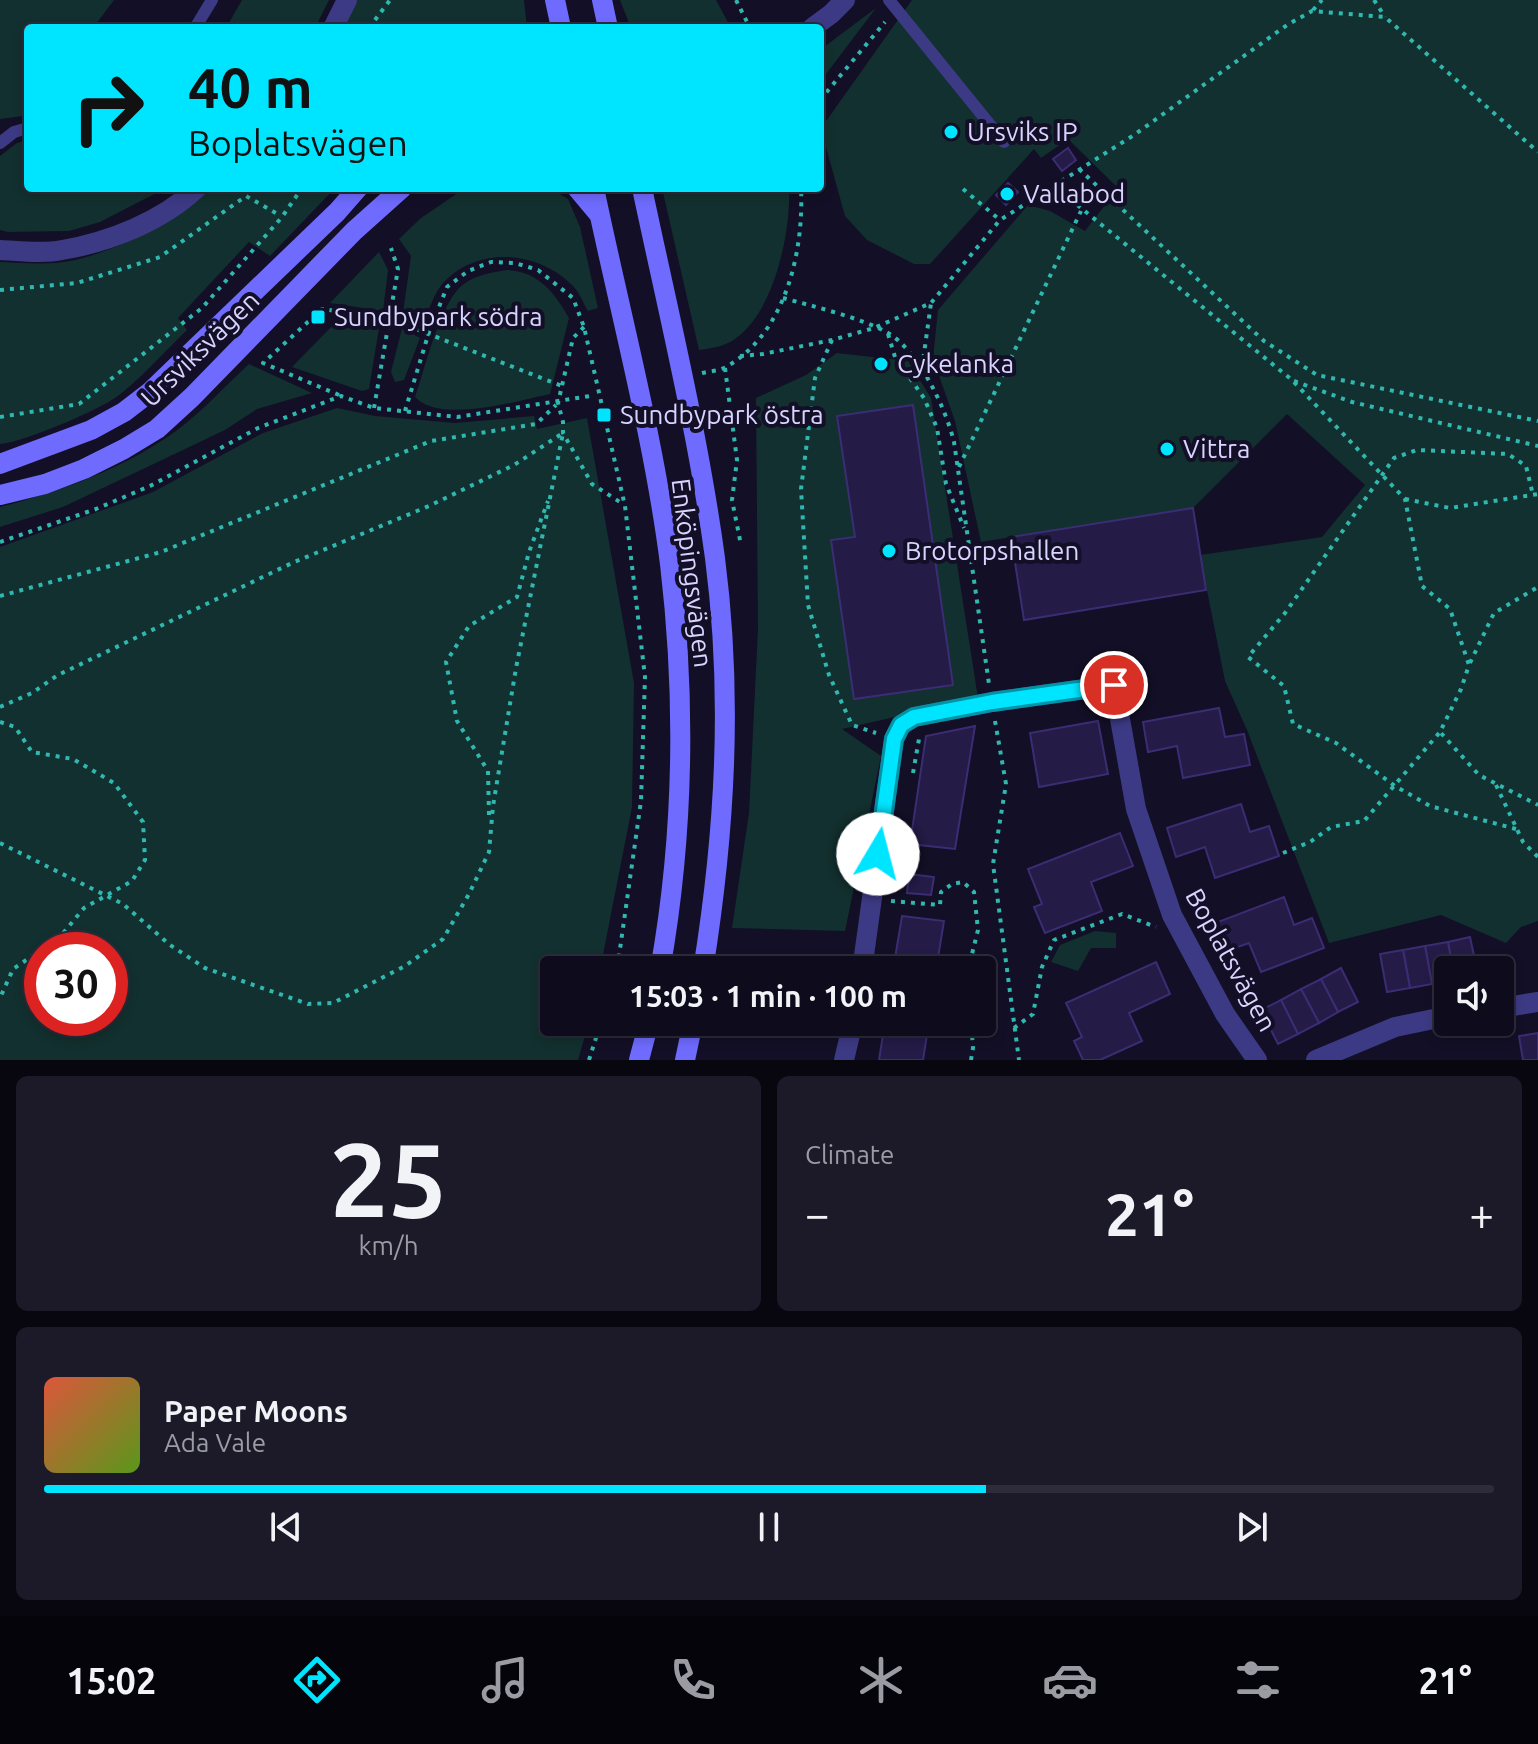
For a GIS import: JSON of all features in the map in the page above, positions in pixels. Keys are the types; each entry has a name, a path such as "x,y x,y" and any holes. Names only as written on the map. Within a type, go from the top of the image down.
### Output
{"main road":[{"path":"547,24 552,0"},
{"path":"552,0 560,24"},
{"path":"602,0 607,24"},
{"name":"Ursviksvägen","path":"0,464 91,430 124,412 150,392 354,192"},
{"name":"Ursviksvägen","path":"0,495 45,484 84,469 157,429 354,231 398,192"},
{"path":"580,192 600,216"},
{"name":"Enköpingsvägen","path":"595,192 658,493 670,562 678,650 682,732 679,815 662,956"},
{"name":"Enköpingsvägen","path":"643,192 699,457 715,560 723,650 726,719 724,807 705,956"},
{"path":"639,1060 645,1036"},
{"path":"685,1060 690,1036"}],"street":[{"path":"335,24 347,0"},
{"path":"817,24 845,0"},
{"path":"0,250 60,251 109,238 151,220 191,192"},
{"name":"Boplatsvägen","path":"894,739 901,725 914,717 992,702 1114,685 1136,809 1172,915 1225,1014 1257,1060"},
{"path":"864,956 894,739"},
{"path":"1514,1006 1538,1002"},
{"path":"1316,1060 1395,1027 1434,1019"},
{"path":"844,1060 850,1036"}],"lane":[{"path":"197,24 212,0"},
{"path":"892,4 1004,142"},
{"path":"0,143 14,132 24,129"}],"path":[{"path":"372,24 390,0"},
{"path":"736,0 748,24"},
{"path":"740,356 832,340 874,328 931,303 1000,220 1134,135 1287,25 1312,11 1322,0"},
{"path":"1374,0 1385,17 1538,152"},
{"path":"824,95 892,4"},
{"path":"1312,11 1385,17"},
{"path":"1079,169 1264,341 1317,375 1538,421"},
{"path":"1054,186 1292,380 1405,499 1422,586 1450,609 1469,665"},
{"path":"963,189 1000,220"},
{"path":"0,290 77,283 160,257 249,192"},
{"path":"0,417 79,404 202,308 282,217 299,192"},
{"path":"702,373 725,368 757,342 772,320 783,298 796,254 801,192"},
{"path":"246,196 282,217"},
{"path":"958,469 1082,210"},
{"path":"374,408 398,269 391,248"},
{"path":"405,411 429,332 447,287 468,271 491,262 515,263 538,270 573,298 584,327 625,506 645,677 641,801 619,956"},
{"path":"783,298 888,333 921,370 948,416 1006,784 993,864 1019,1060"},
{"path":"921,370 931,303"},
{"path":"562,386 390,319 322,309 263,363 374,408 457,417 590,396"},
{"path":"1,845 123,904 170,945 205,968 308,1004 333,1003 405,966 443,939 489,852 516,668 563,433 558,403 573,338 584,327"},
{"path":"888,333 895,357 924,398 937,428 946,484 967,534"},
{"path":"832,340 815,378 801,489 808,605 829,675 852,725 894,739"},
{"path":"725,368 737,460 732,500 741,545"},
{"path":"1292,380 1352,402 1538,446"},
{"path":"0,542 96,509 150,486 258,428 341,396"},
{"path":"0,596 161,552 431,441 536,424 558,403"},
{"path":"563,433 592,484 625,506"},
{"path":"0,707 32,693 58,675 292,563 429,506 514,465 563,433"},
{"path":"1405,499 1450,508 1535,495 1526,466 1508,454 1417,450 1394,458 1285,613 1248,657 1284,686 1293,724 1336,743 1395,786 1430,806 1516,829"},
{"path":"490,837 488,771 457,721 446,662 469,626 517,597 529,552 553,488"},
{"path":"1283,853 1310,842 1331,827 1364,821 1440,732 1494,613 1538,587"},
{"path":"0,722 15,727 32,752 73,759 114,783 143,822 145,860 132,881 84,908 59,938 13,969 0,998"},
{"path":"910,787 922,725"},
{"path":"1440,732 1479,775 1538,805"},
{"path":"1496,785 1523,842 1538,857"},
{"path":"889,898 940,905 941,892 952,884 963,882 974,892 978,930 972,956"},
{"path":"1014,1028 1033,1014 1042,967 1054,940 1122,914 1183,937"},
{"path":"589,1060 597,1036"},
{"path":"971,1060 972,1036"}],"green space":[{"path":"0,0 114,0 96,24 24,24 24,115 0,119"},
{"path":"242,0 329,0 317,24 228,24"},
{"path":"355,0 524,0 527,24 342,24"},
{"path":"620,0 716,0 729,24 629,24"},
{"path":"912,0 1538,0 1538,921 1521,927 1506,943 1441,915 1329,943 1225,681 1200,555 1322,537 1365,485 1287,414 1193,508 981,542 955,421 933,359 938,310 1028,205 1050,211 1085,231 1118,188 1068,139 1041,158 1034,149 930,264 914,264 867,240 845,216 824,140 824,124"},
{"path":"876,8 824,77 824,47"},
{"path":"24,141 24,192 158,192 100,222 69,231 0,230 0,156"},
{"path":"207,192 331,192 270,256 249,242 178,318 187,330 124,392 59,426 0,444 0,262 56,263 96,254 160,225"},
{"path":"459,192 557,192 568,199 580,227 598,308 588,311 574,288 544,265 511,257 494,257 462,268 448,278 437,292 424,321 403,313 411,256 399,239 421,218"},
{"path":"663,192 789,192 784,246 763,306 735,339 699,350"},
{"path":"379,252 388,270 383,311 330,303"},
{"path":"507,270 537,279 569,318 550,394 460,410 427,405 415,397 439,323 452,297 470,280"},
{"path":"337,321 379,328 369,389 362,391 292,367"},
{"path":"402,328 420,338 404,380 395,382 391,372"},
{"path":"837,353 908,361 931,398 978,698 842,729 881,756 845,931 732,928 749,813 758,629 756,398 806,375"},
{"path":"249,364 312,393 257,409 225,430 63,507 0,527 0,507 69,486 113,468 156,445 186,424"},
{"path":"337,408 375,416 455,423 534,416 537,429 587,418 634,683 632,807 603,956 540,956 540,1036 585,1036 578,1060 0,1060 0,547 153,492 263,433"},
{"path":"1095,931 1116,933 1116,948 1091,948 1078,971 1051,962 1060,945"}],"building":[{"path":"1068,148 1076,160 1062,171 1053,159"},
{"name":"Vallabod","path":"1008,183 1018,192 1006,205 996,195"},
{"path":"913,405 953,685 854,699 831,540 855,537 837,416"},
{"path":"1193,508 1206,590 1024,620 1011,537"},
{"path":"1219,708 1225,737 1244,734 1250,765 1183,778 1177,746 1148,752 1143,722"},
{"path":"1098,721 1108,774 1039,787 1030,733"},
{"path":"975,726 955,849 910,844 926,736"},
{"path":"1241,804 1250,832 1269,826 1279,856 1215,878 1205,847 1176,857 1167,828"},
{"path":"1120,833 1133,866 1091,882 1102,911 1045,933 1034,907 1042,904 1028,869"},
{"path":"909,874 934,877 931,895 907,893"},
{"path":"1284,897 1294,925 1312,918 1324,948 1261,972 1249,943 1221,953 1210,925"},
{"path":"902,916 944,921 938,956 895,956"},
{"path":"1470,937 1474,956 1450,956 1448,942"},
{"path":"1448,942 1450,956 1434,956 1434,984 1432,984 1425,946"},
{"path":"1425,946 1432,984 1410,988 1403,950"},
{"path":"1403,950 1410,988 1387,992 1380,954"},
{"path":"1156,962 1170,994 1129,1013 1142,1041 1100,1060 1083,1060 1074,1041 1082,1037 1066,1003"},
{"path":"1341,968 1358,1002 1338,1012 1321,979"},
{"path":"1321,979 1338,1012 1319,1023 1301,989"},
{"path":"1301,989 1319,1023 1298,1034 1281,1000"},
{"path":"1281,1000 1298,1034 1278,1044 1261,1010"},
{"path":"1538,1033 1538,1060 1523,1060 1519,1036"},
{"path":"883,1036 927,1036 923,1060 879,1060"}],"place":[{"name":"Ursviks IP","path":"951,132"},
{"name":"Vallabod","path":"1007,194"},
{"name":"Sundbypark södra","path":"318,317"},
{"name":"Cykelanka","path":"881,364"},
{"name":"Sundbypark östra","path":"604,415"},
{"name":"Vittra","path":"1167,449"},
{"name":"Brotorpshallen","path":"889,551"}],"route":[{"path":"878,854 894,739 901,725 914,717 992,702 1114,685"}]}
